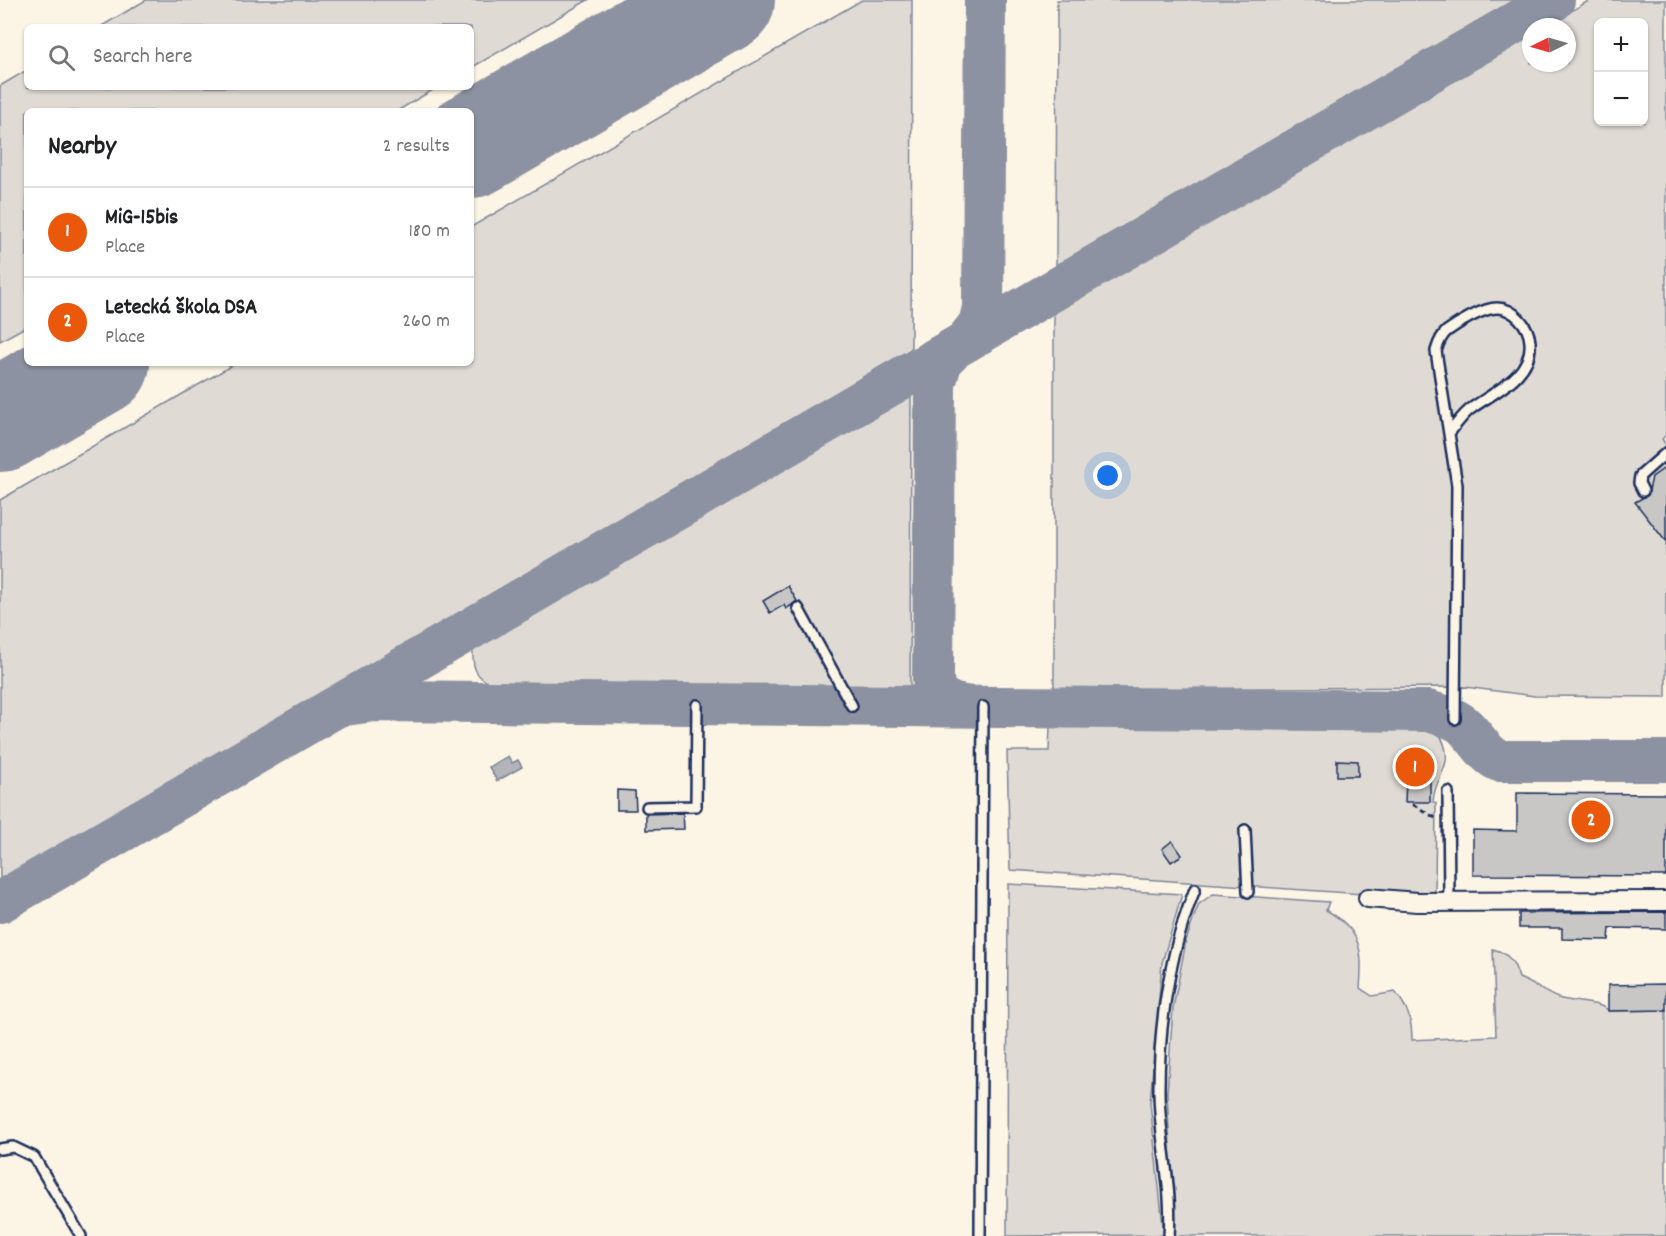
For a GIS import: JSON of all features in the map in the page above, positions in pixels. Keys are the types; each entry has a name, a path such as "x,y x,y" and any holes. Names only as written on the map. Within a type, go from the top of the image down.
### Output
{"street":[{"path":"1368,898 1417,902 1666,901"}],"lane":[{"path":"1450,432 1466,413 1495,396 1526,363 1530,351 1528,333 1522,320 1503,309 1484,312 1447,332 1439,342 1436,363 1450,432 1457,485 1455,719"},
{"path":"1643,491 1639,483 1640,476 1666,453"},
{"path":"798,608 852,706"},
{"path":"648,807 696,806 697,705"},
{"path":"980,1236 984,707"},
{"path":"1448,792 1449,901"},
{"path":"1245,831 1248,892"},
{"path":"1169,1236 1171,1206 1158,1091 1169,975 1176,938 1195,888"},
{"path":"0,1149 22,1149 34,1157 81,1236"}],"path":[{"path":"1412,804 1449,827"}],"shaded area":[{"path":"146,0 588,0 474,66 474,24 105,24"},
{"path":"862,0 912,0 911,349 0,880 0,500 231,366 474,366 474,225"},
{"path":"1057,0 1514,0 1056,265"},
{"path":"1590,0 1666,0 1666,435 1662,439 1666,445 1666,697 1535,696 1465,687 1054,689 1054,311 1522,39 1522,72 1576,72 1576,18 1559,18"},
{"path":"24,72 24,90 433,90 402,108 24,108 24,328 0,341 0,86"},
{"path":"911,393 910,688 494,685 483,679 476,671 473,648"},
{"path":"1050,726 1425,726 1438,731 1444,743 1446,762 1434,792 1433,802 1436,803 1435,891 1423,898 1010,870 1007,751 1049,751"},
{"path":"508,756 512,763 518,760 522,767 497,781 489,767"},
{"path":"1008,884 1182,894 1162,963 1150,1103 1164,1235 1007,1236"},
{"path":"1213,894 1329,902 1326,910 1347,925 1358,943 1361,963 1360,988 1372,996 1395,992 1408,1014 1412,1040 1496,1036 1493,949 1511,959 1519,978 1558,998 1599,1005 1609,1011 1666,1010 1666,1236 1175,1236 1167,1093 1173,1008 1186,941 1194,917 1199,904"}],"building":[{"path":"1666,467 1666,542 1635,502 1648,495 1652,477"},
{"path":"788,586 797,601 786,609 784,605 770,613 763,601"},
{"path":"1337,760 1358,761 1358,776 1337,776"},
{"path":"1406,780 1430,781 1430,802 1405,802"},
{"path":"617,790 635,791 636,810 617,810"},
{"path":"1517,793 1666,794 1666,876 1473,875 1473,830 1517,831"},
{"path":"683,813 684,829 646,830 646,814"},
{"path":"1172,841 1182,855 1171,862 1162,849"},
{"path":"1666,912 1666,929 1610,928 1609,940 1562,939 1562,928 1519,928 1519,913"},
{"path":"1666,984 1666,1010 1608,1011 1608,985"}],"taxiway":[{"path":"708,12 729,0"},
{"path":"966,341 979,324 983,308 985,0"},
{"path":"0,902 1554,0"},
{"path":"952,350 942,360 935,384 933,679 936,690 942,698 964,706"},
{"path":"345,705 374,701 1428,711 1452,718 1460,723 1489,754 1499,761 1666,761"}],"runway":[{"path":"474,144 723,0"},
{"path":"0,420 93,366"}],"place":[{"name":"MiG-15bis","path":"1415,767"},
{"name":"Letecká škola DSA","path":"1591,820"}]}
